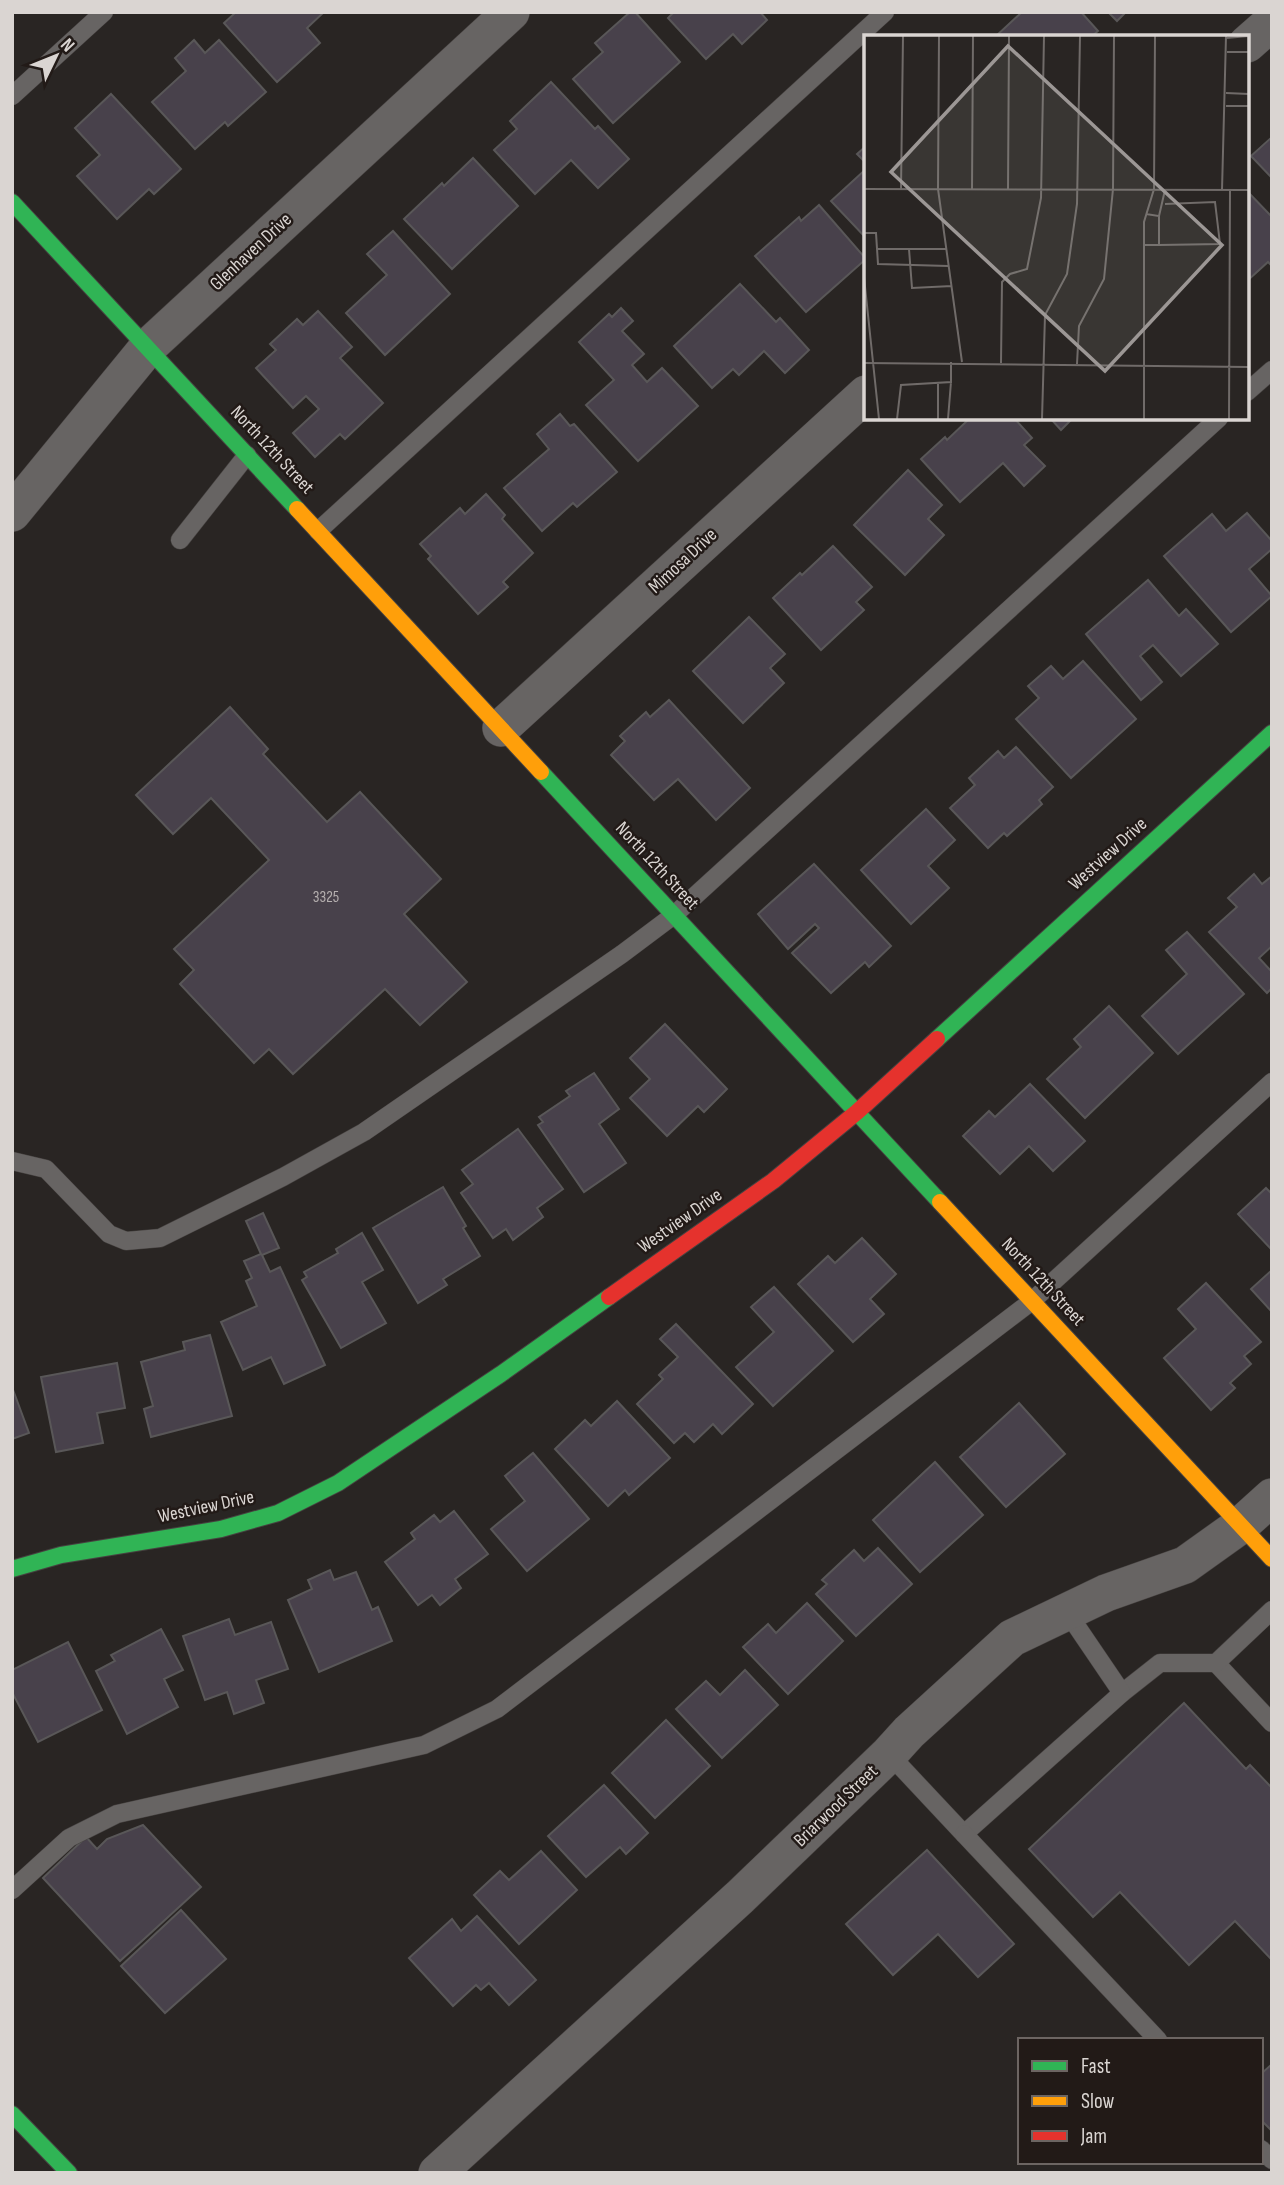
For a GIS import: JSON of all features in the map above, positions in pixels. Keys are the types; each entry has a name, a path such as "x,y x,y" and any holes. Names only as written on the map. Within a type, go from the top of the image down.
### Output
{"street":[{"name":"Glenhaven Drive","path":"12,513 148,347 511,12"},
{"path":"1249,42 1272,22"},
{"name":"North 12th Street","path":"12,202 1272,1559"},
{"name":"Mimosa Drive","path":"501,728 864,396"},
{"name":"Westview Drive","path":"12,1569 61,1555 221,1529 278,1513 338,1483 501,1374 773,1181 857,1112 1272,733"},
{"name":"Briarwood Street","path":"437,2173 740,1897 889,1754 908,1732 1012,1638 1105,1594 1185,1565 1241,1525 1272,1497"},
{"path":"12,2114 69,2173"}],"lane":[{"path":"12,96 104,12"},
{"path":"318,531 885,12"},
{"path":"1249,390 1272,370"},
{"path":"12,1161 46,1169 109,1234 126,1241 160,1238 283,1177 363,1132 622,954 674,915 1217,420"},
{"path":"180,540 247,455"},
{"path":"12,1890 69,1838 117,1814 424,1745 497,1709 1032,1301 1272,1082"},
{"path":"964,1834 1122,1693 1160,1663 1216,1663 1272,1610"},
{"path":"1067,1612 1122,1693"},
{"path":"1216,1663 1272,1723"},
{"path":"889,1754 1156,2038"}],"building":[{"path":"236,12 324,12 307,28 320,43 277,82 224,23"},
{"path":"630,12 635,12 680,62 613,123 573,79 603,52 595,43"},
{"path":"674,12 760,12 767,20 742,44 733,34 706,59 668,18"},
{"path":"1022,12 1081,12 1098,31 1093,35 997,35"},
{"path":"1108,12 1126,12 1117,21"},
{"path":"194,40 205,53 219,40 266,92 228,126 225,122 195,149 152,102 186,71 175,58"},
{"path":"551,82 595,129 598,126 629,159 598,188 571,160 535,194 494,150 517,129 510,121"},
{"path":"111,94 181,169 154,194 149,189 117,219 77,176 100,155 75,128"},
{"path":"1272,137 1272,178 1251,156"},
{"path":"864,148 864,161 857,154"},
{"path":"473,158 518,206 452,269 404,219"},
{"path":"864,171 864,236 831,201"},
{"path":"1249,193 1272,217 1272,266 1268,262 1249,279"},
{"path":"819,205 864,257 864,261 806,312 755,256 799,217 801,221"},
{"path":"393,231 450,294 385,355 346,313 387,275 367,254"},
{"path":"740,284 776,322 780,318 809,350 785,373 764,351 739,375 733,369 712,388 674,346"},
{"path":"621,308 633,321 622,331 644,354 632,365 647,382 662,368 698,406 638,461 586,405 614,380 579,342 609,314 612,317"},
{"path":"318,311 352,347 340,358 383,403 345,439 340,434 315,457 293,433 319,409 306,396 293,408 256,368 276,350 270,344 297,319 303,325"},
{"path":"560,414 570,426 574,424 617,472 577,507 573,503 542,531 504,488 549,449 537,434"},
{"path":"968,420 1016,420 1032,438 1024,445 1045,466 1024,486 1003,463 960,502 921,459 945,437 947,440"},
{"path":"1052,420 1071,420 1061,430"},
{"path":"908,470 942,505 928,519 944,535 905,575 854,525"},
{"path":"486,494 505,515 502,519 533,553 503,582 508,587 478,614 428,559 431,556 420,544 460,508 465,514"},
{"path":"1247,513 1272,541 1272,549 1249,569 1272,596 1231,632 1164,556 1212,514 1226,531"},
{"path":"833,546 872,587 856,602 864,610 821,650 773,598"},
{"path":"1148,580 1179,616 1186,609 1218,644 1181,676 1153,645 1140,656 1162,682 1141,700 1086,634"},
{"path":"749,617 785,654 770,668 784,683 743,723 693,671"},
{"path":"1083,661 1136,719 1071,778 1016,719 1039,698 1028,686 1051,666 1063,679"},
{"path":"669,700 750,788 716,820 678,779 654,800 611,755 625,741 620,736 646,712 650,717"},
{"path":"230,707 268,749 263,754 327,822 360,792 441,879 404,914 467,982 420,1025 385,989 293,1074 269,1049 254,1063 180,984 194,970 174,949 269,860 211,798 173,834 136,795"},
{"path":"1016,747 1053,787 1039,800 1042,804 1007,836 1004,833 988,848 950,808 975,785 969,778 998,751 1004,758"},
{"path":"926,809 955,840 928,866 949,888 911,924 861,870"},
{"path":"814,864 891,946 869,967 865,962 831,993 792,953 819,928 815,924 788,949 758,914"},
{"path":"1254,874 1262,884 1272,876 1272,946 1259,958 1272,972 1272,988 1267,993 1209,932 1237,907 1228,898"},
{"path":"1187,932 1244,994 1178,1054 1142,1016 1187,974 1166,950"},
{"path":"1109,1006 1153,1053 1085,1118 1047,1079 1081,1047 1074,1039"},
{"path":"665,1024 727,1089 704,1112 698,1106 667,1136 630,1098 650,1079 630,1058"},
{"path":"594,1073 619,1109 599,1124 626,1163 584,1192 538,1125 543,1122 539,1117 570,1096 566,1091"},
{"path":"1030,1084 1085,1141 1053,1171 1029,1146 1000,1174 963,1136 989,1111 995,1117"},
{"path":"518,1129 563,1189 537,1208 543,1217 513,1240 506,1229 493,1238 461,1193 473,1184 462,1170"},
{"path":"443,1187 480,1256 443,1279 447,1285 418,1303 373,1228"},
{"path":"1266,1188 1272,1194 1272,1250 1238,1214"},
{"path":"263,1213 279,1248 262,1255 270,1272 280,1267 325,1365 284,1384 271,1357 243,1370 221,1322 257,1306 246,1281 252,1278 244,1261 261,1254 246,1221"},
{"path":"362,1233 383,1270 362,1282 386,1323 341,1348 302,1280 307,1277 304,1272 338,1253 336,1249"},
{"path":"862,1238 896,1274 870,1299 884,1314 853,1342 798,1284 828,1256 835,1263"},
{"path":"1272,1270 1272,1312 1251,1289"},
{"path":"1206,1283 1261,1342 1244,1356 1251,1364 1230,1383 1235,1388 1211,1410 1164,1358 1196,1329 1178,1309"},
{"path":"774,1287 833,1351 773,1406 736,1367 774,1332 751,1307"},
{"path":"676,1324 753,1404 722,1434 713,1424 694,1442 685,1433 674,1443 637,1404 663,1379 659,1375 678,1357 660,1339"},
{"path":"210,1335 232,1416 151,1437 144,1409 153,1406 141,1362 185,1350 183,1342"},
{"path":"117,1363 125,1408 97,1413 103,1443 56,1452 41,1377"},
{"path":"12,1387 29,1433 12,1439"},
{"path":"617,1401 670,1458 629,1495 625,1490 608,1506 555,1449 585,1420 591,1426"},
{"path":"1019,1403 1065,1454 1006,1507 960,1457"},
{"path":"533,1453 589,1519 527,1571 491,1529 525,1501 505,1476"},
{"path":"935,1462 983,1515 920,1572 873,1520"},
{"path":"454,1511 488,1554 455,1579 461,1588 440,1605 432,1595 418,1605 385,1562 415,1539 411,1533 434,1515 440,1522"},
{"path":"878,1548 912,1584 856,1636 816,1594 827,1584 822,1580 854,1550 864,1561"},
{"path":"330,1570 334,1580 356,1572 372,1610 378,1607 392,1641 319,1672 288,1600 312,1589 308,1580"},
{"path":"807,1603 843,1641 788,1694 743,1647 768,1624 776,1633"},
{"path":"229,1619 235,1635 271,1622 288,1669 256,1680 264,1703 234,1714 227,1692 205,1700 183,1636"},
{"path":"161,1629 183,1670 164,1679 178,1707 127,1734 96,1671 115,1661 111,1655"},
{"path":"68,1642 102,1710 38,1742 12,1692 12,1670"},
{"path":"745,1670 778,1705 722,1758 676,1709 706,1681 720,1695"},
{"path":"1184,1703 1246,1769 1250,1765 1272,1788 1272,1960 1235,1921 1189,1965 1120,1892 1093,1917 1029,1849"},
{"path":"666,1720 710,1766 655,1818 612,1773"},
{"path":"604,1785 648,1833 626,1854 620,1847 586,1877 548,1836"},
{"path":"143,1825 201,1887 120,1961 43,1878 86,1837 97,1849 107,1839"},
{"path":"927,1850 1014,1944 978,1977 938,1934 893,1975 846,1924"},
{"path":"541,1851 577,1890 519,1944 474,1895 500,1871 509,1880"},
{"path":"181,1910 226,1959 165,2013 121,1966"},
{"path":"477,1916 536,1980 509,2005 489,1983 481,1990 476,1985 453,2006 409,1958 452,1919 461,1931"},
{"path":"1272,2064 1272,2131 1263,2122 1263,2072"}],"traffic: fast":[{"path":"12,202 297,509"},
{"path":"937,1039 1272,733"},
{"path":"541,772 940,1202"},
{"path":"12,1569 61,1555 221,1529 278,1513 338,1483 501,1374 609,1297"},
{"path":"12,2114 69,2173"}],"traffic: slow":[{"path":"297,509 541,772"},
{"path":"940,1202 1272,1559"}],"traffic: jam":[{"path":"609,1297 773,1181 857,1112 937,1039"}]}
